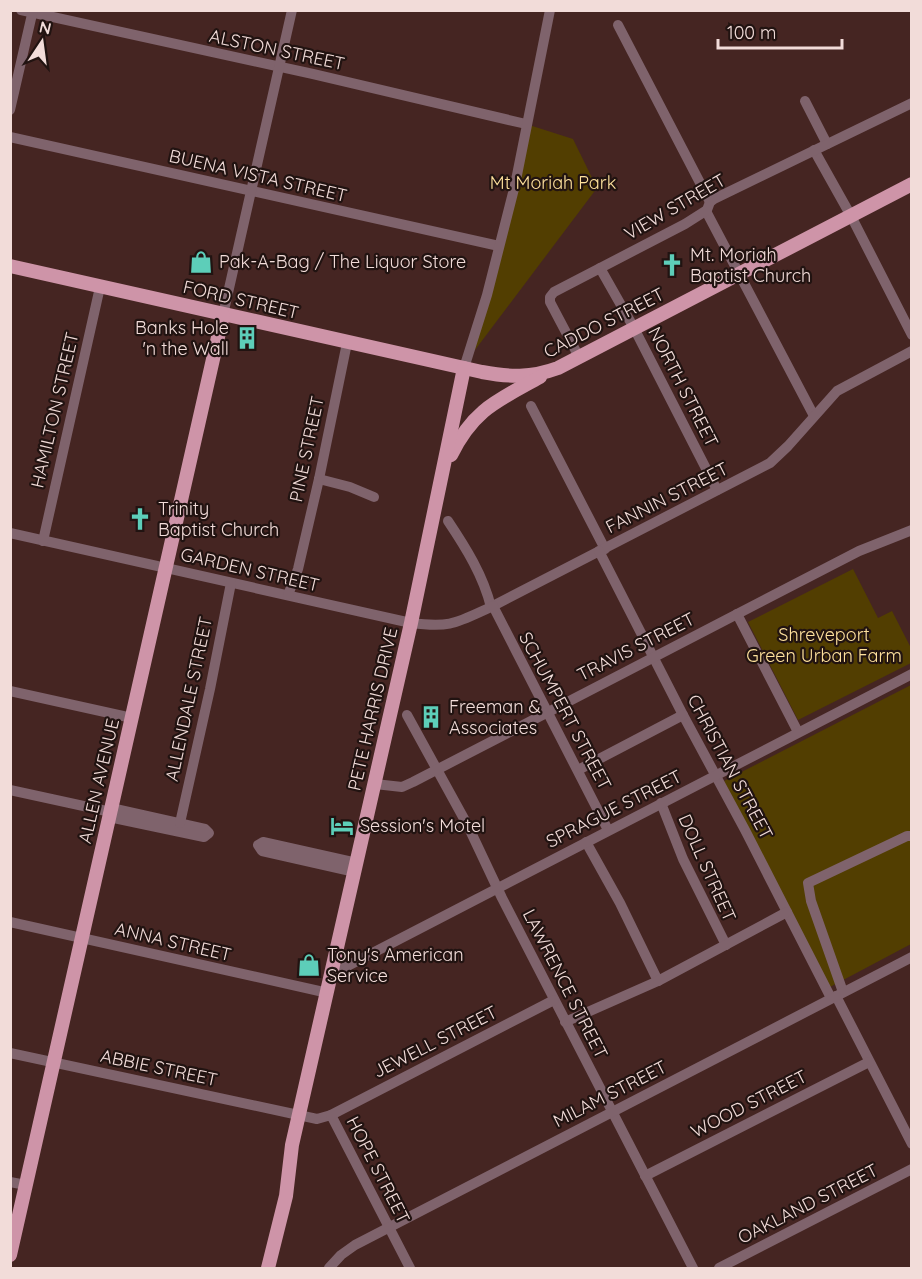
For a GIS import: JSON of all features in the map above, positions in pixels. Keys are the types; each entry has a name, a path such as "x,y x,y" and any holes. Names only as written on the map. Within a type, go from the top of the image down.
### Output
{"main road":[{"name":"CADDO STREET","path":"464,368 518,377 533,376 558,368 912,184"},
{"name":"FORD STREET","path":"10,266 464,368"},
{"name":"ALLEN AVENUE","path":"10,1255 223,315"},
{"name":"PETE HARRIS DRIVE","path":"268,1269 286,1196 292,1145 301,1115 411,622 464,368"},
{"path":"442,473 461,436 477,416 497,401 558,368"}],"street":[{"name":"ALSTON STREET","path":"21,10 526,124"},
{"path":"223,315 291,10"},
{"path":"464,368 487,295 516,177 550,10"},
{"path":"10,110 33,12"},
{"path":"618,25 740,274 814,416"},
{"path":"805,101 827,144"},
{"name":"VIEW STREET","path":"579,357 550,302 550,297 554,292 814,150 912,103"},
{"name":"BUENA VISTA STREET","path":"10,137 499,246"},
{"path":"814,150 912,335"},
{"name":"NORTH STREET","path":"600,268 634,328 717,490"},
{"name":"HAMILTON STREET","path":"43,540 100,287"},
{"name":"PINE STREET","path":"288,595 298,569 347,343"},
{"name":"FANNIN STREET","path":"411,622 447,626 455,624 770,463 837,391 912,351"},
{"name":"CHRISTIAN STREET","path":"531,406 683,715 787,912 837,995"},
{"path":"319,479 350,487 374,497"},
{"name":"SCHUMPERT STREET","path":"448,521 473,559 492,607 608,830"},
{"name":"TRAVIS STREET","path":"375,784 402,787 859,551 912,530"},
{"name":"GARDEN STREET","path":"10,533 411,622"},
{"name":"ALLENDALE STREET","path":"180,823 231,583"},
{"path":"737,614 798,732"},
{"name":"SPRAGUE STREET","path":"332,974 912,674"},
{"path":"10,691 132,718"},
{"name":"LAWRENCE STREET","path":"407,715 483,854 554,1000 693,1269"},
{"path":"578,770 683,715"},
{"path":"10,790 110,812 204,837 208,835 206,829 110,812"},
{"name":"DOLL STREET","path":"661,803 683,859 726,945"},
{"path":"912,836 907,836 808,884 837,995 912,1144"},
{"path":"263,842 356,867 262,851 258,845 263,842"},
{"path":"586,842 658,981"},
{"path":"566,1022 658,981 787,912"},
{"name":"ANNA STREET","path":"10,922 328,993"},
{"name":"MILAM STREET","path":"329,1269 347,1250 389,1227 912,957"},
{"name":"JEWELL STREET","path":"331,1115 554,1000"},
{"name":"ABBIE STREET","path":"10,1053 301,1115"},
{"name":"WOOD STREET","path":"645,1176 869,1062"},
{"name":"HOPE STREET","path":"301,1115 317,1119 331,1115 410,1269"},
{"name":"OAKLAND STREET","path":"719,1269 912,1169"},
{"path":"10,1182 26,1185"}],"green space":[{"name":"Mt Moriah Park","path":"526,124 573,139 597,188 475,350 471,345"},
{"name":"Shreveport Green Urban Farm","path":"853,569 878,618 892,611 911,648 911,663 798,720 748,622"},
{"path":"911,685 911,944 830,987 724,781"}],"place":[{"name":"Pak-A-Bag / The Liquor Store","path":"201,262"},
{"name":"Mt. Moriah Baptist Church","path":"672,265"},
{"name":"Banks Hole 'n the Wall","path":"247,338"},
{"name":"Trinity Baptist Church","path":"140,519"},
{"name":"Freeman & Associates","path":"431,717"},
{"name":"Session's Motel","path":"342,826"},
{"name":"Tony's American Service","path":"309,965"}]}
